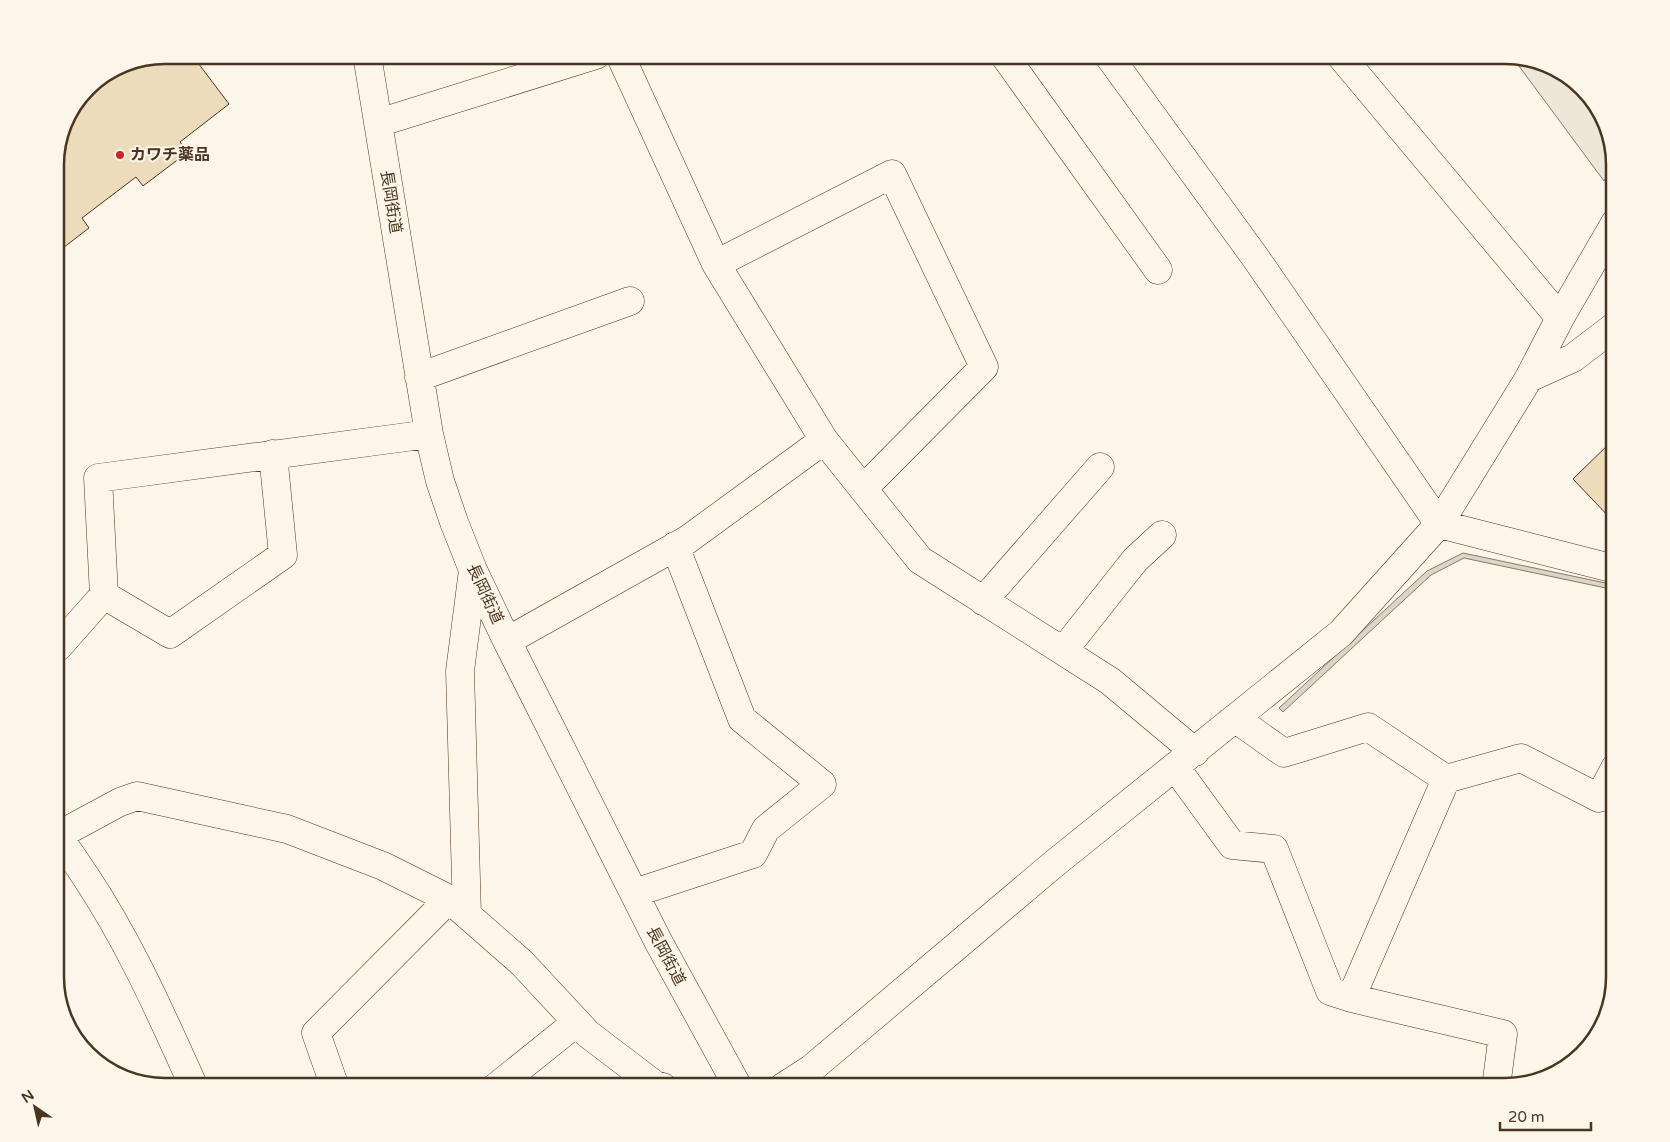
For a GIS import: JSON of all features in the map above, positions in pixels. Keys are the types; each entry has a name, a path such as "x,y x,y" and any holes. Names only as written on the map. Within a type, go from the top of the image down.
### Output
{"street":[{"name":"長岡街道","path":"368,64 419,377 440,481 473,570 507,641 658,941 733,1078"},
{"path":"378,122 567,64"},
{"path":"624,64 716,264 824,440 920,560 1110,681 1186,760 1232,845 1274,849 1330,991 1351,998 1503,1034 1497,1078"},
{"path":"1010,64 1158,270"},
{"path":"1115,64 1255,257 1439,524 1606,567"},
{"path":"1348,64 1560,318"},
{"path":"716,264 892,174 984,366 863,489"},
{"path":"797,1078 810,1070 1055,863 1186,760 1341,633 1439,524 1529,378 1560,318 1606,239"},
{"path":"419,377 630,301"},
{"path":"1529,378 1573,358 1606,333"},
{"path":"64,640 104,595 98,478 429,434"},
{"path":"507,641 687,540 824,440"},
{"path":"104,595 170,634 283,555 273,454"},
{"path":"983,601 1100,467"},
{"path":"1063,651 1135,560 1162,535"},
{"path":"634,893 754,854 766,829 822,784 742,719 675,546"},
{"path":"332,1078 316,1033 458,907 460,671 473,570"},
{"path":"1236,719 1284,753 1368,727 1446,779 1522,758 1606,803"},
{"path":"1351,998 1446,779"},
{"path":"64,831 120,802 137,796 287,830 383,866 458,907 522,963 596,1040 647,1078"},
{"path":"64,846 98,894 127,944 190,1078"},
{"path":"507,1078 577,1022"}],"shaded area":[{"path":"1518,65 1531,67 1550,74 1577,93 1585,103 1599,126 1603,139 1606,165 1606,178 1604,181"},
{"path":"1463,553 1606,583 1606,588 1464,558 1431,575 1283,712 1279,708 1427,571"}],"building":[{"name":"カワチ薬品","path":"199,64 229,104 180,142 188,152 143,186 136,177 82,218 89,228 64,247 64,159 67,139 77,114 93,93 120,74 152,65"},
{"path":"1606,447 1606,514 1573,479"}],"place":[{"name":"カワチ薬品","path":"120,155"}]}
